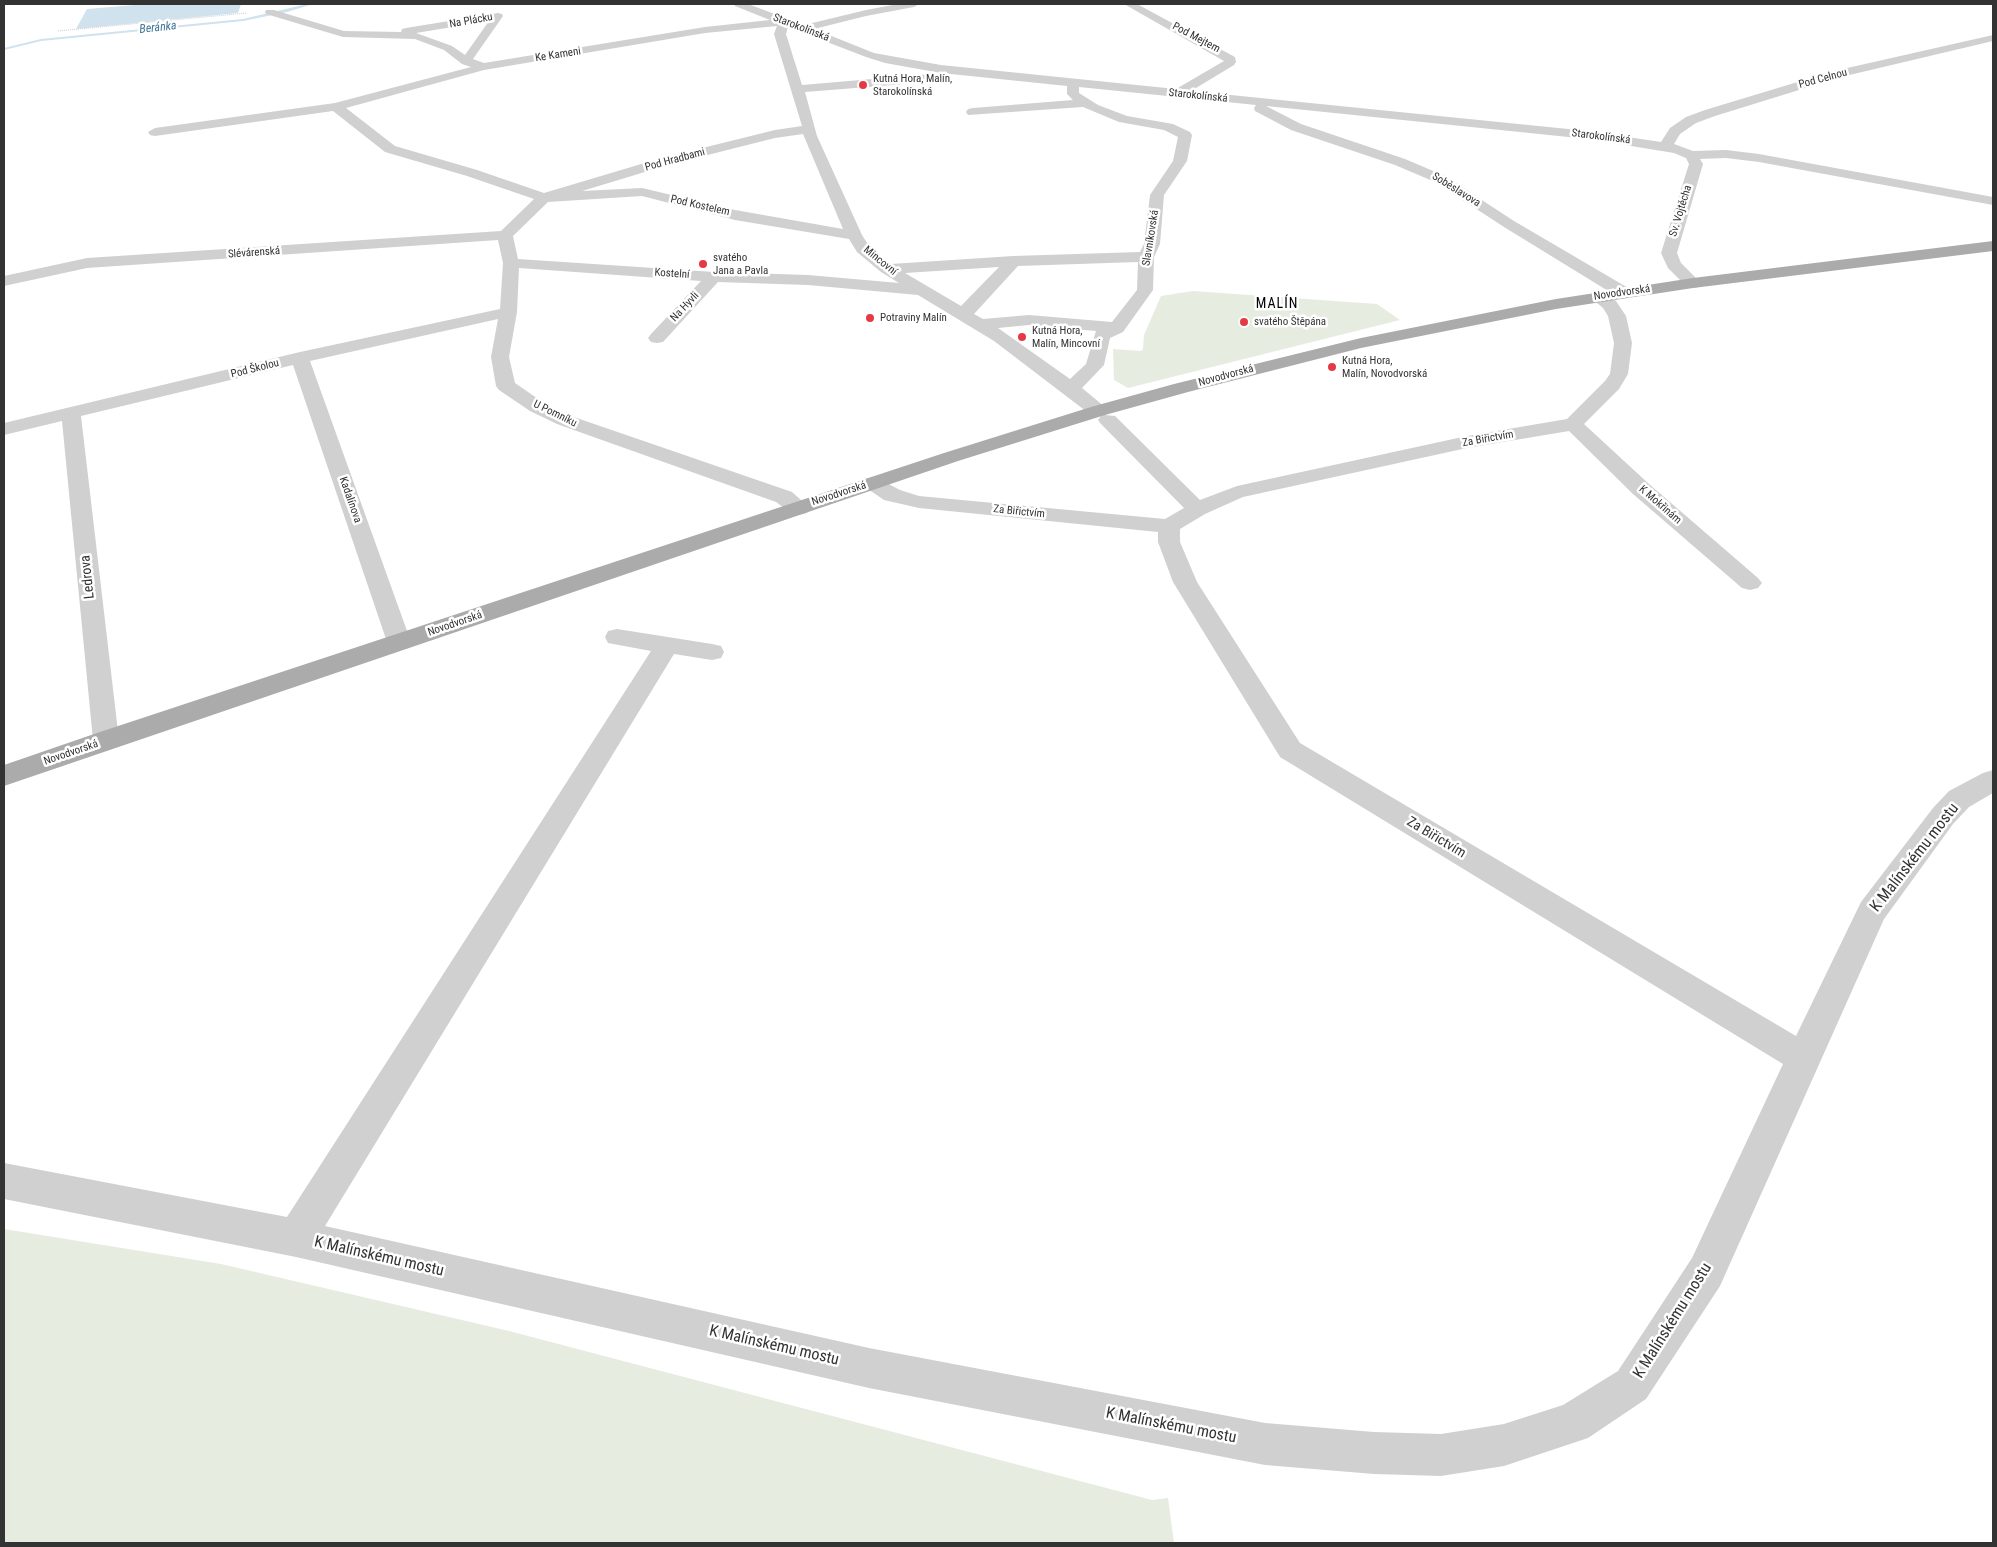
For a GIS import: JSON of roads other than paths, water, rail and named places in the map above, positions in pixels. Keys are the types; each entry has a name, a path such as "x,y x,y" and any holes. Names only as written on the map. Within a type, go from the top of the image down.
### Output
{"main road":[{"name":"Novodvorská","path":"4,776 872,483 1103,416 1210,380 1361,343 1495,315 1599,297 1693,283 1993,246"}],"street":[{"name":"Starokolínská","path":"739,4 885,60 1073,87 1177,94 1588,135 1667,146"},
{"path":"803,29 866,13 914,4"},
{"name":"Pod Mejtem","path":"1129,4 1229,57 1230,62 1177,94"},
{"name":"Na Plácku","path":"270,12 343,34 416,36 448,48 466,61 483,67"},
{"name":"Na Plácku","path":"390,34 498,16 466,61"},
{"name":"Ke Kameni","path":"156,132 336,107 483,67 705,30 784,22"},
{"name":"Mincovní","path":"784,22 780,34 798,89 808,128 854,235 862,249 887,269 979,325 1070,388 1103,416"},
{"name":"Pod Celnou","path":"1667,146 1675,131 1691,120 1710,113 1838,74 1993,38"},
{"path":"798,89 950,76 969,72"},
{"path":"1041,108 1054,96 1073,87"},
{"name":"Slavníkovská","path":"1070,388 1085,376 1094,365 1102,335 1117,328 1145,290 1146,257 1152,244 1157,195 1180,161 1185,135 1168,127 1124,119 1085,104 1074,94 1073,87"},
{"name":"Soběslavova","path":"1248,102 1296,127 1400,162 1440,179 1509,224 1624,293"},
{"path":"973,112 1085,104"},
{"path":"336,107 390,149 472,172 544,198 505,235"},
{"name":"Pod Hradbami","path":"544,198 729,145 808,128"},
{"path":"1667,146 1691,155 1726,154 1759,158 1993,201"},
{"name":"Sv. Vojtěcha","path":"1691,155 1696,164 1669,253 1674,265 1693,283"},
{"name":"Pod Kostelem","path":"544,198 642,192 735,215 854,235"},
{"name":"U Pomníku","path":"505,235 511,263 508,312 500,357 506,386 536,407 564,420 784,497 799,508"},
{"name":"Slévárenská","path":"4,281 57,268 96,262 505,235"},
{"path":"887,269 1013,261 1146,257"},
{"path":"963,315 1013,261"},
{"name":"Kostelní","path":"511,263 808,280 922,291"},
{"name":"Na Hyvli","path":"657,338 714,276"},
{"path":"1573,424 1612,385 1619,374 1623,343 1617,316 1610,305 1599,297"},
{"name":"Pod Školou","path":"4,429 300,358 508,312"},
{"path":"979,325 1029,320 1117,328"},
{"name":"Kadalínova","path":"300,358 399,642"},
{"name":"Ledrova","path":"71,413 106,740"},
{"path":"1103,416 1197,509"},
{"name":"Za Biřictvím","path":"872,483 892,495 919,502 1169,526 1197,509 1237,492 1467,442 1573,424"},
{"name":"K Mokřinám","path":"1573,424 1642,489 1750,582"},
{"name":"Za Biřictvím","path":"1169,526 1169,542 1185,582 1290,750 1803,1058"},
{"path":"617,637 712,652"},
{"path":"296,1238 667,646"},
{"name":"K Malínskému mostu","path":"4,1181 296,1238 869,1368 1264,1444 1374,1453 1441,1454 1504,1446 1573,1423 1632,1386 1706,1272 1872,911 1943,816 1959,799 1993,780"}],"water":[{"path":"147,4 241,4 238,13 76,29 87,9"}],"waterway":[{"name":"Beránka","path":"4,49 41,40 243,20 311,4"}],"place":[{"name":"Kutná Hora, Malín, Starokolínská","path":"863,85"},
{"name":"svatého Jana a Pavla","path":"703,264"},
{"name":"Potraviny Malín","path":"870,318"},
{"name":"svatého Štěpána","path":"1244,322"},
{"name":"Kutná Hora, Malín, Mincovní","path":"1022,337"},
{"name":"Kutná Hora, Malín, Novodvorská","path":"1332,367"}],"district":[{"name":"MALÍN","path":"1277,304"}]}
